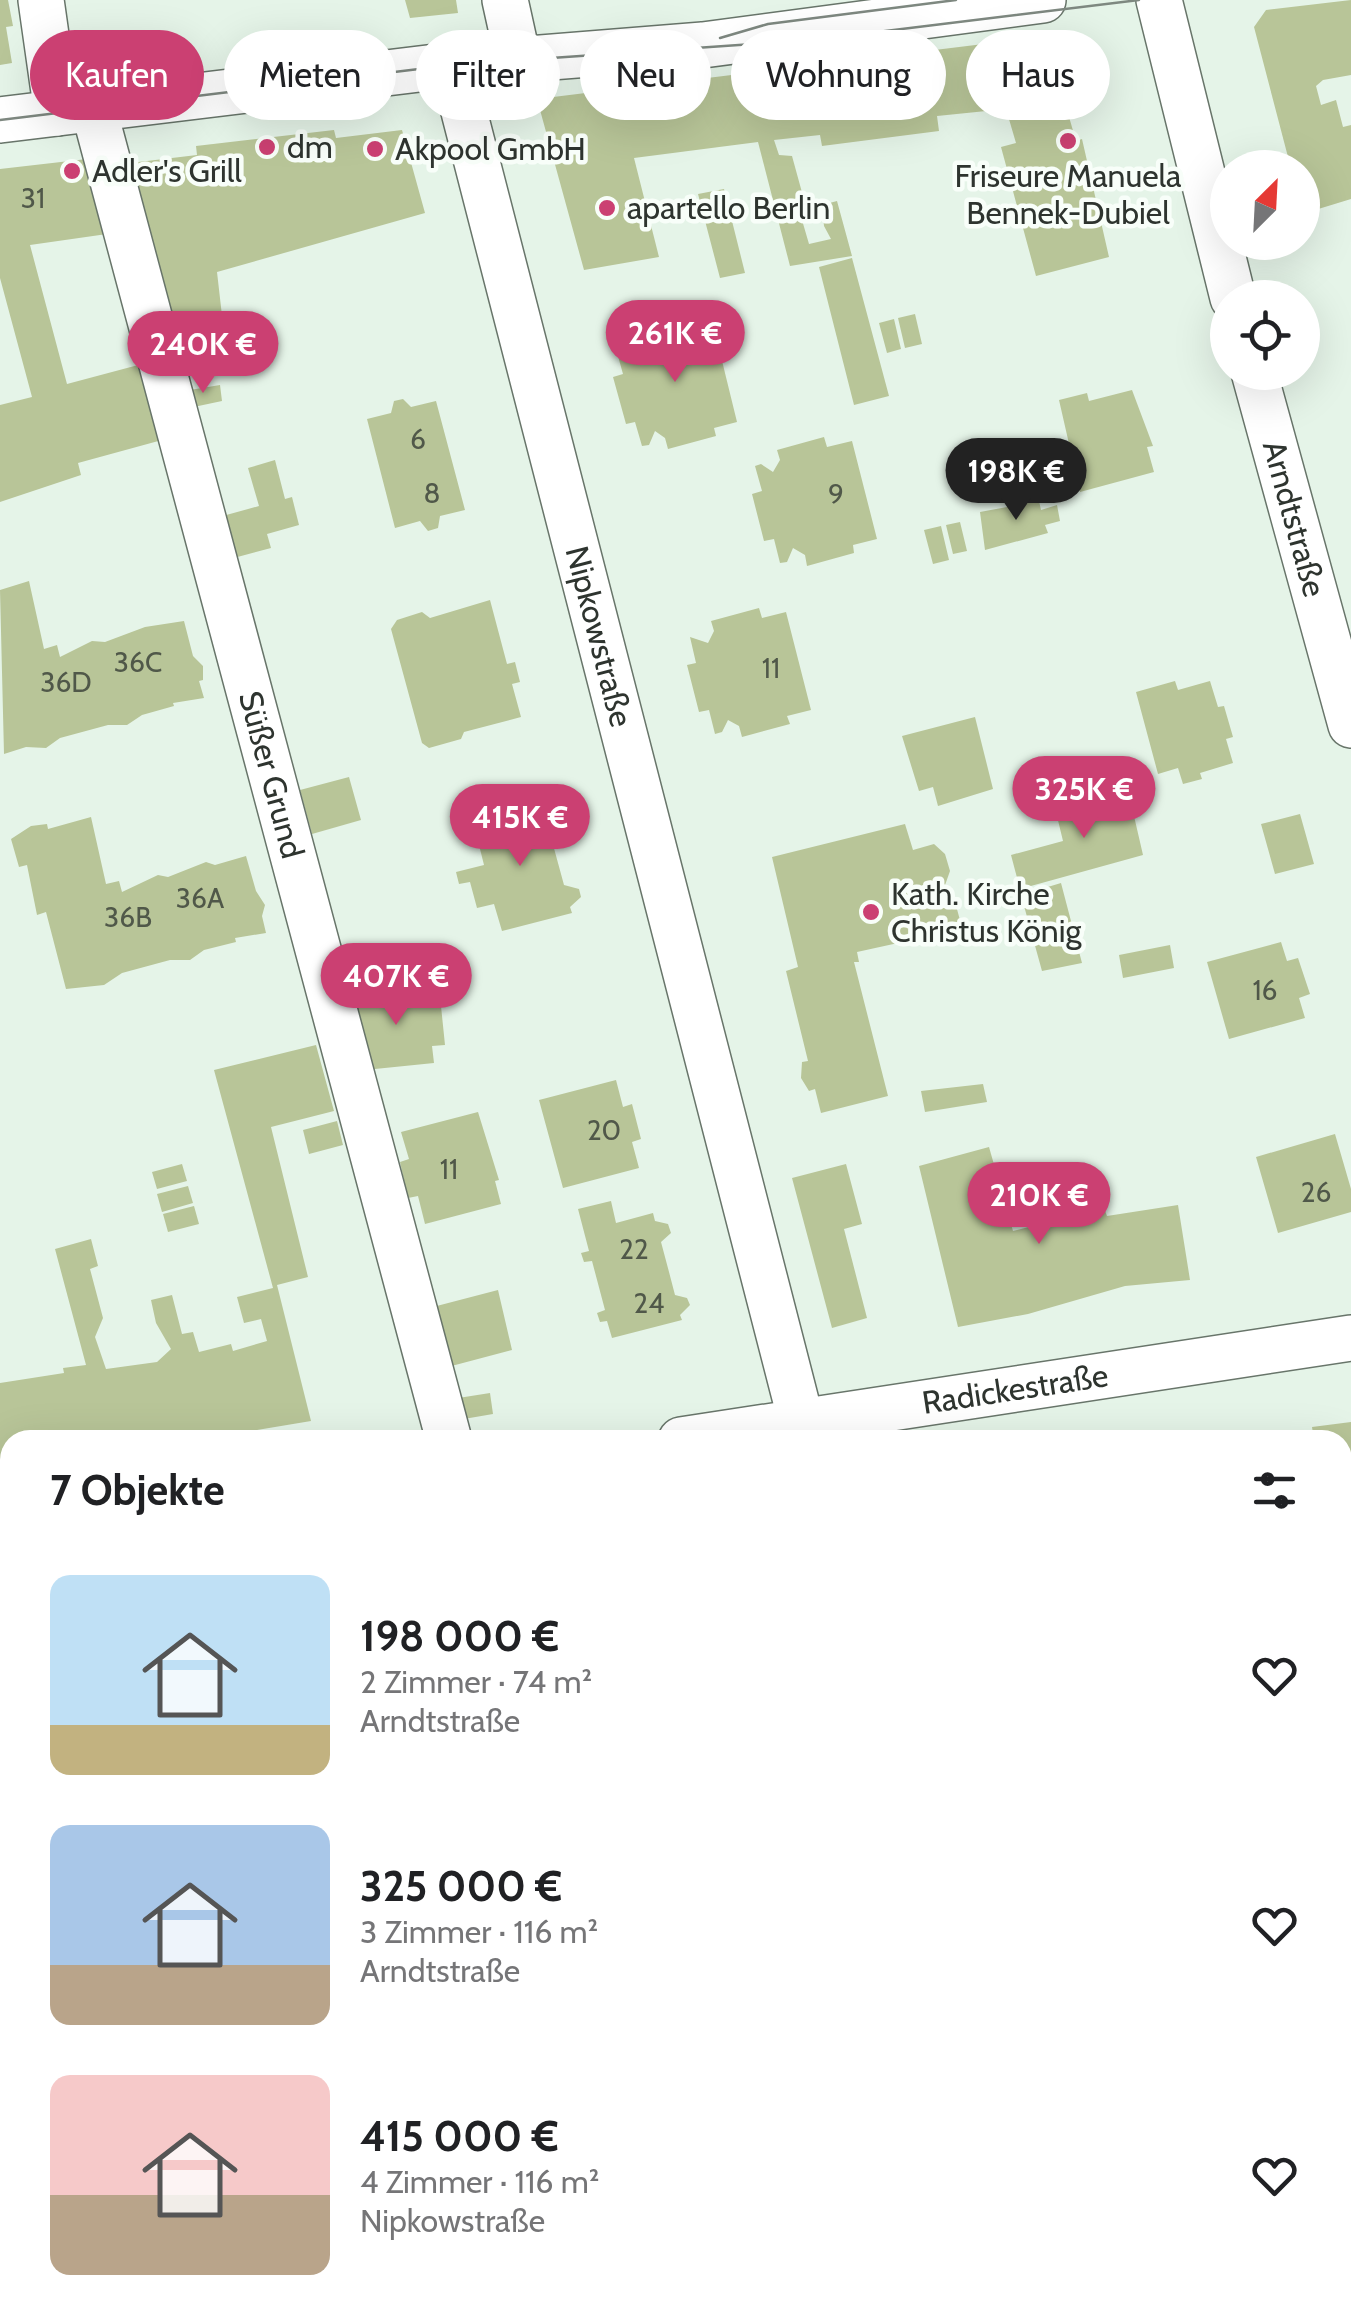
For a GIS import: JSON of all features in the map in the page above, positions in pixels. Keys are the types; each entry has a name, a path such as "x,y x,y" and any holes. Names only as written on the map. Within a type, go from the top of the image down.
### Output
{"street":[{"name":"Süßer Grund","path":"41,0 50,30"},
{"path":"505,0 512,30"},
{"path":"1159,0 1229,280"},
{"path":"560,56 702,45 1018,2"},
{"path":"204,96 416,70"},
{"path":"0,120 30,117"},
{"name":"Süßer Grund","path":"77,120 446,1430"},
{"name":"Nipkowstraße","path":"466,120 803,1430"},
{"name":"Arndtstraße","path":"1259,390 1351,725"},
{"name":"Radickestraße","path":"816,1430 1351,1338"}],"building":[{"path":"0,0 8,0 13,26 6,27 12,63 0,65"},
{"path":"405,0 456,0 458,13 410,18"},
{"path":"1351,0 1351,75 1323,80 1316,86 1321,105 1336,100 1343,127 1351,125 1351,199 1320,208 1320,150 1286,150 1254,27 1266,10"},
{"path":"966,46 966,113 946,115 946,49"},
{"path":"731,75 731,120 938,120 939,131 822,146 820,135 774,140 779,155 792,156 809,218 802,220 809,244 831,239 824,226 822,205 837,201 852,256 790,266 758,142 634,158 659,257 584,270 543,120 560,120 560,96 580,94 580,120 711,120 711,78"},
{"path":"1009,120 1070,120 1076,141 1082,139 1109,257 1036,276 1001,147 1016,143"},
{"path":"334,130 336,138 402,130 425,213 217,272 225,342 181,356 130,163 197,155 196,146"},
{"path":"87,159 107,234 30,245 67,384 142,364 162,440 78,463 81,475 0,502 0,405 32,397 0,278 0,169"},
{"path":"724,189 745,273 720,278 698,194"},
{"path":"852,258 889,396 854,405 819,267"},
{"path":"915,314 922,344 905,348 898,318"},
{"path":"894,319 901,349 887,353 879,323"},
{"path":"685,321 688,330 713,324 737,422 714,428 716,436 668,449 665,438 655,431 649,445 642,446 635,422 626,424 613,377 623,374 616,349 623,347 635,355 640,344 638,333"},
{"path":"220,385 222,401 189,408 184,391"},
{"path":"1132,390 1153,446 1147,447 1154,472 1080,492 1059,400 1087,393 1089,401"},
{"path":"403,399 411,407 436,401 465,510 440,516 438,528 428,531 420,521 395,528 367,419 391,413 394,401"},
{"path":"824,437 827,447 852,441 877,539 853,545 854,553 807,566 805,555 793,548 787,562 780,563 774,539 764,541 752,494 762,491 755,466 761,464 773,472 780,460 777,450"},
{"path":"1038,448 1045,469 1029,473 1024,452"},
{"path":"275,460 285,499 292,497 299,525 267,534 271,548 230,559 219,517 259,506 248,468"},
{"path":"1039,501 1041,510 1057,505 1060,521 1045,525 1048,533 985,550 980,512"},
{"path":"960,522 967,551 953,554 946,525"},
{"path":"941,526 949,560 933,564 924,530"},
{"path":"29,581 44,649 57,645 60,657 92,641 105,642 145,627 184,621 193,656 203,666 203,680 199,681 204,698 173,703 174,706 142,715 127,725 108,725 60,738 46,748 26,747 4,754 0,590"},
{"path":"490,600 507,664 515,662 520,682 512,684 521,717 464,732 461,739 429,748 422,743 391,629 397,620 422,612 430,618"},
{"path":"759,608 762,618 786,612 811,710 787,716 790,724 742,737 739,726 728,720 722,732 715,734 709,710 699,712 687,665 696,663 690,637 708,643 714,631 711,621"},
{"path":"1175,681 1178,690 1210,681 1218,707 1224,706 1233,737 1226,739 1233,763 1200,773 1202,779 1183,784 1178,768 1158,774 1136,692"},
{"path":"975,717 993,789 938,806 933,787 919,791 902,736"},
{"path":"349,777 361,820 312,834 300,790"},
{"path":"1118,792 1120,799 1134,795 1138,811 1124,814 1134,816 1143,855 1020,889 1011,855 1063,841 1055,808"},
{"path":"542,803 543,809 556,813 559,821 549,830 564,885 579,889 581,897 570,907 572,913 502,931 494,904 477,908 470,882 459,884 456,872 484,865 473,821"},
{"path":"1300,814 1314,864 1275,874 1261,824"},
{"path":"91,817 106,884 119,881 122,892 158,875 168,877 206,862 215,865 246,856 256,891 265,905 262,916 266,933 235,938 236,942 204,950 190,960 170,960 122,973 104,985 66,989 46,912 37,915 27,865 19,867 11,839 31,826 47,824 48,829"},
{"name":"Kath. Kirche Christus König","path":"905,824 913,850 934,844 945,854 950,871 944,888 951,887 964,935 932,942 930,936 857,952 859,962 854,962 888,1096 821,1113 815,1089 809,1091 801,1078 802,1062 808,1061 786,971 798,967 772,857"},
{"path":"1061,883 1082,963 1042,971 1021,895"},
{"path":"1281,942 1287,961 1298,958 1310,994 1299,998 1305,1018 1229,1039 1207,962"},
{"path":"1170,945 1174,968 1123,978 1119,955"},
{"path":"385,979 387,996 427,992 429,1007 441,1006 445,1045 432,1046 434,1063 365,1070 347,1000 372,998 370,981"},
{"path":"316,1045 334,1111 271,1127 308,1277 277,1285 311,1421 257,1430 0,1430 0,1383 64,1373 63,1368 86,1365 55,1249 91,1239 98,1266 90,1269 103,1318 95,1337 106,1369 157,1362 171,1349 156,1323 151,1300 172,1295 182,1334 193,1332 199,1352 231,1344 233,1351 267,1341 261,1319 244,1323 237,1297 273,1288 214,1070"},
{"path":"616,1080 623,1107 632,1104 641,1139 632,1142 639,1168 563,1188 539,1100"},
{"path":"983,1084 987,1102 925,1112 921,1091"},
{"path":"478,1112 499,1180 495,1181 501,1204 425,1224 418,1196 408,1198 400,1162 409,1159 401,1132"},
{"path":"337,1121 343,1145 309,1154 303,1130"},
{"path":"1335,1134 1351,1189 1351,1212 1278,1233 1256,1157"},
{"path":"989,1147 1013,1231 1104,1208 1107,1216 1178,1205 1190,1280 1125,1286 1028,1314 958,1327 919,1166"},
{"path":"182,1164 187,1181 157,1189 152,1172"},
{"path":"846,1164 862,1224 844,1229 867,1318 832,1328 792,1178"},
{"path":"188,1186 193,1203 162,1212 157,1194"},
{"path":"611,1201 616,1223 653,1213 655,1221 668,1224 671,1233 661,1242 675,1295 687,1298 690,1305 680,1315 682,1320 612,1338 607,1321 600,1322 597,1313 605,1310 592,1261 584,1262 581,1253 589,1251 578,1209"},
{"path":"194,1206 199,1224 168,1232 163,1214"},
{"path":"498,1290 512,1350 444,1368 429,1308"},
{"path":"490,1393 493,1414 458,1420 452,1399"},
{"path":"1351,1422 1351,1430 1312,1427"}],"tram line":[{"path":"720,38 768,24 956,0"},
{"path":"0,120 452,65 812,40 1139,0"}],"place":[{"name":"Friseure Manuela Bennek-Dubiel","path":"1068,141"},
{"name":"dm","path":"267,147"},
{"name":"Akpool GmbH","path":"375,149"},
{"name":"Adler's Grill","path":"72,171"},
{"name":"apartello Berlin","path":"607,208"},
{"name":"Kath. Kirche Christus König","path":"871,912"}]}
